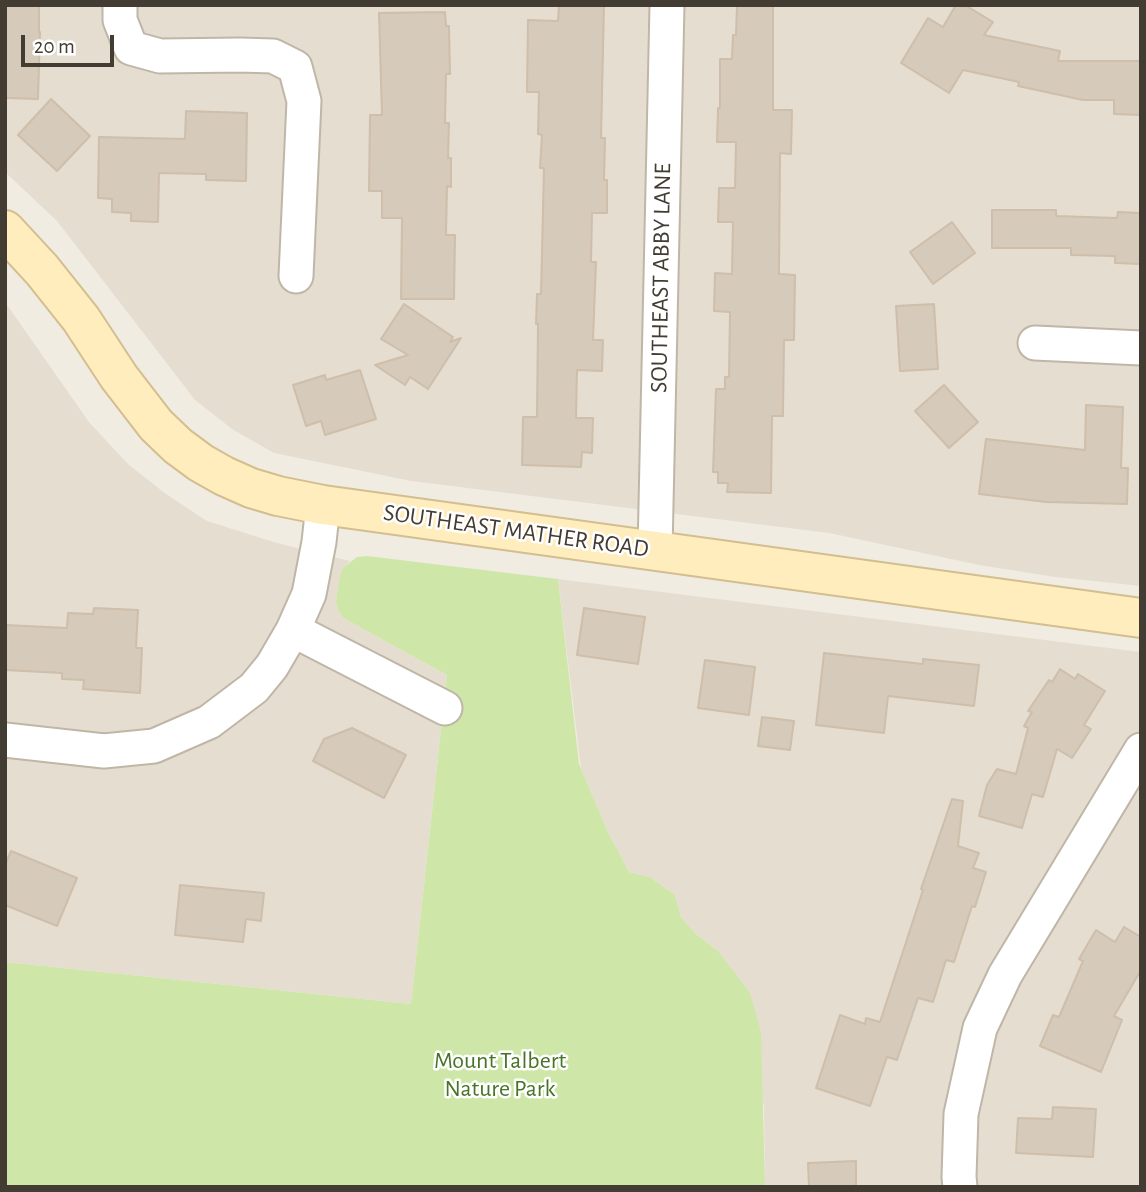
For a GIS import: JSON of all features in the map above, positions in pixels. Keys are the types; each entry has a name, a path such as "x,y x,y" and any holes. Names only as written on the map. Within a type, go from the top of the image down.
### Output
{"street":[{"path":"120,5 120,20 131,48 160,56 273,56 295,67 304,101 296,276"},
{"name":"SOUTHEAST ABBY LANE","path":"655,550 667,5"},
{"name":"SOUTHEAST MATHER ROAD","path":"5,230 42,270 81,319 119,377 156,425 201,463 251,488 323,505 1141,618"},
{"path":"1035,343 1141,348"},
{"path":"5,740 104,751 155,746 209,722 254,688 272,666 293,630 309,594 323,505"},
{"path":"293,630 445,708"},
{"path":"960,1187 961,1114 980,1028 1004,975 1141,750"}],"shaded area":[{"path":"5,5 1141,5 1141,586 1055,577 979,565 829,533 411,481 274,453 232,429 195,400 57,221 5,172"},
{"path":"5,302 89,422 128,464 207,521 277,543 350,561 340,574 336,601 343,618 447,675 411,1004 5,962"},
{"path":"558,579 1141,652 1141,1187 765,1187 764,1106 718,951 696,934 681,917 675,895 650,877 629,872 608,832 581,769"}],"green space":[{"name":"Mount Talbert Nature Park","path":"357,557 558,579 579,764 608,832 629,872 650,877 675,895 681,917 696,934 718,951 750,993 761,1032 765,1187 5,1187 5,962 411,1004 447,675 343,618 336,601 340,574 344,567"}],"building":[{"path":"5,5 39,5 38,99 5,98"},
{"path":"559,5 604,5 601,138 605,138 604,180 607,180 607,213 592,213 591,262 596,262 593,340 603,340 602,371 577,370 576,418 593,418 592,453 582,452 581,467 522,465 523,417 537,417 536,324 537,294 541,294 544,168 540,168 542,135 538,134 539,92 527,92 528,20 558,21"},
{"path":"737,5 773,5 773,110 792,110 791,154 780,153 779,274 795,275 794,340 784,340 783,416 772,416 771,493 727,492 728,483 718,483 718,472 713,472 716,389 725,389 725,377 729,377 730,312 714,311 715,273 732,274 733,222 718,222 719,188 735,188 736,142 717,142 720,59 732,59"},
{"path":"956,5 965,5 993,22 984,35 1060,51 1058,61 1141,61 1141,115 1114,114 1114,100 1083,100 1018,86 1019,82 963,70 949,93 901,63 928,18 943,27"},
{"path":"445,12 446,26 449,26 450,74 446,74 445,123 449,123 448,158 451,158 451,187 447,186 446,235 455,235 454,299 401,299 402,218 382,218 382,191 369,191 370,115 382,115 379,13"},
{"path":"51,99 90,136 57,171 18,135"},
{"path":"186,111 247,113 246,181 206,180 206,174 159,173 158,222 131,221 131,213 112,212 112,199 98,198 99,137 185,139"},
{"path":"992,210 1056,210 1056,216 1117,218 1118,212 1141,213 1141,264 1115,263 1115,256 1071,255 1071,248 992,248"},
{"path":"952,222 975,253 933,284 910,252"},
{"path":"404,304 453,337 450,342 461,338 428,389 410,377 405,385 375,365 408,355 381,339"},
{"path":"934,304 938,369 900,371 896,306"},
{"path":"360,370 376,419 325,435 321,421 306,426 293,385 325,375 326,380"},
{"path":"944,385 978,422 949,448 915,411"},
{"path":"1086,405 1123,407 1121,468 1128,468 1127,504 1046,502 979,494 986,439 1085,450"},
{"path":"94,608 138,610 136,648 142,648 140,693 83,689 84,680 62,679 62,673 5,670 5,625 67,628 68,613 93,614"},
{"path":"584,608 645,617 638,664 577,655"},
{"path":"824,653 923,664 923,659 979,665 974,706 888,696 884,733 816,725"},
{"path":"705,660 755,667 749,715 698,708"},
{"path":"1060,669 1075,679 1078,674 1105,691 1084,725 1091,729 1072,758 1057,749 1043,797 1032,794 1022,828 979,816 987,785 997,769 1016,774 1028,728 1024,726 1032,712 1028,711"},
{"path":"762,717 794,721 790,750 758,746"},
{"path":"352,728 406,755 384,798 313,761 324,739"},
{"path":"952,799 963,801 958,846 979,853 973,868 986,872 954,962 946,960 933,1002 918,998 897,1060 887,1057 870,1106 816,1088 840,1015 865,1024 866,1018 880,1022"},
{"path":"11,851 77,878 57,926 5,905 5,865"},
{"path":"180,885 264,893 261,921 246,919 243,942 175,935"},
{"path":"1124,927 1141,937 1141,970 1114,1016 1122,1020 1101,1072 1040,1046 1053,1015 1059,1017 1083,961 1079,959 1096,930 1115,942"},
{"path":"1053,1107 1096,1109 1093,1157 1016,1153 1018,1118 1052,1119"},
{"path":"856,1161 856,1187 809,1187 808,1163"}]}
